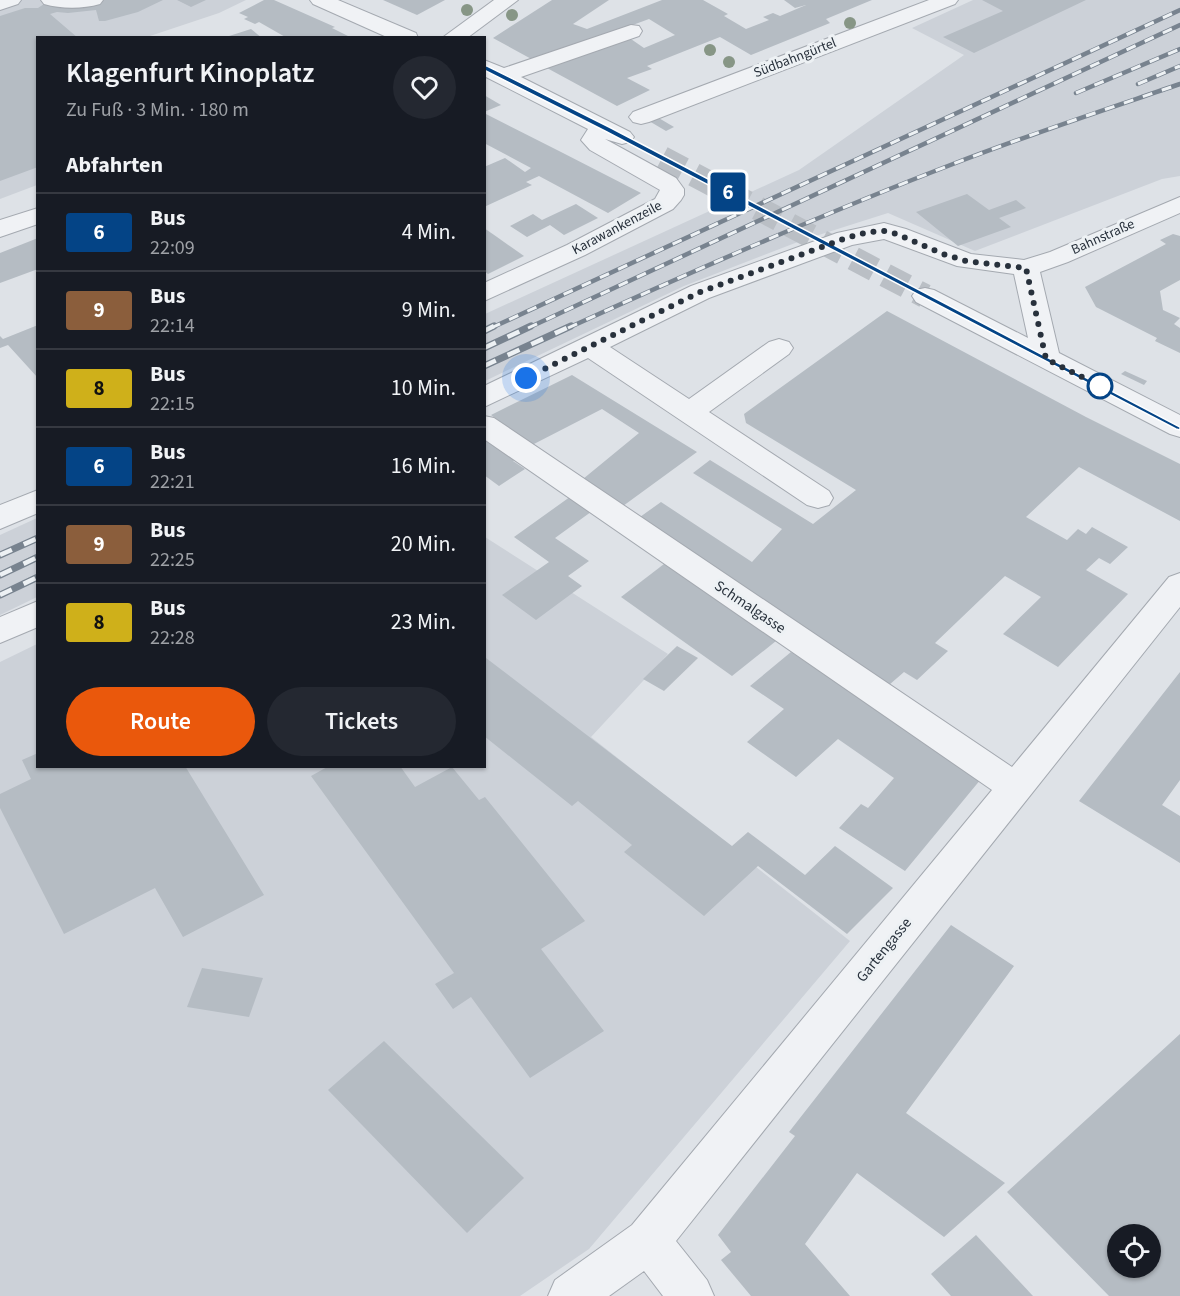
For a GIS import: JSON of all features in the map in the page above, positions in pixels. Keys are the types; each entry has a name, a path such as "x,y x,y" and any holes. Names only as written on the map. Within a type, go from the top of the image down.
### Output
{"street":[{"path":"0,3 11,0"},
{"path":"51,0 68,2 93,0"},
{"path":"320,0 403,36"},
{"path":"455,36 508,0"},
{"name":"Südbahngürtel","path":"641,117 948,0"},
{"path":"494,72 631,32"},
{"path":"494,72 662,158"},
{"name":"Karawankenzeile","path":"486,292 664,204 672,195 672,189 667,183 598,145 593,140 596,134 608,129"},
{"name":"Bahnstraße","path":"486,397 700,292 846,238 868,232 884,231 966,261 1026,268 1059,257 1180,204"},
{"path":"0,229 36,215"},
{"path":"1026,268 1046,359"},
{"path":"925,296 1180,427"},
{"path":"589,346 818,498"},
{"path":"688,413 779,348"},
{"name":"Schmalgasse","path":"486,426 1016,788"},
{"path":"0,518 36,501"},
{"name":"Gartengasse","path":"571,1296 648,1241 1180,585"},
{"path":"0,631 36,614"},
{"path":"648,1241 691,1296"}],"shaded area":[{"path":"0,0 246,0 219,13 150,36 36,36 36,185 0,199"},
{"path":"973,0 1180,0 1180,176 1162,179 975,251 888,213 803,240 684,286 486,381 486,314 799,170 964,55 912,28"},
{"path":"36,518 36,597 0,615 0,535"},
{"path":"486,538 668,654 591,737 850,941 589,1249 520,1296 0,1296 0,662 36,644 36,768 486,768"}],"building":[{"path":"50,0 163,0 138,12 105,21 99,21 96,10 50,14 76,36 36,36 36,168 0,181 0,16 25,8 38,8"},
{"path":"177,0 206,0 191,7"},
{"path":"264,0 274,0 335,27 332,28 348,36 284,36 259,22 255,24 244,19 248,17 239,13"},
{"path":"383,0 445,0 417,15"},
{"path":"552,0 609,0 573,24 587,29 662,0 703,0 728,14 724,16 746,29 769,20 763,17 773,13 780,16 806,5 795,8 784,0 872,0 826,19 830,23 751,55 720,37 647,66 652,69 627,78 650,90 617,106 547,68 628,37 644,48 675,35 649,19 535,61 493,38"},
{"path":"982,0 1086,0 974,53 943,37 1003,11"},
{"path":"251,29 260,36 229,36"},
{"path":"486,96 501,105 486,111"},
{"path":"486,114 641,193 608,213 539,176 526,182 532,185 486,206 486,166 505,158 525,172 531,168 486,144"},
{"path":"657,117 674,127 666,131 649,121"},
{"path":"967,194 989,210 1016,200 1026,208 999,218 1011,227 958,246 916,212"},
{"path":"576,204 598,218 564,235 550,225 527,237 510,226 533,214 542,220"},
{"path":"486,229 524,256 488,274 486,272"},
{"path":"1173,234 1180,236 1180,280 1160,291 1163,310 1180,318 1174,324 1180,328 1180,353 1155,341 1157,338 1096,307 1085,287 1166,244 1160,240"},
{"path":"36,239 36,270 0,283 0,253"},
{"path":"887,311 1086,417 1180,464 1180,521 1079,467 1026,517 1067,540 1078,529 1086,534 1092,527 1128,547 1110,564 1099,558 1086,570 1128,594 1058,667 1003,634 1041,597 1005,576 935,643 948,651 917,680 904,672 889,685 640,517 661,502 752,562 782,529 693,473 710,460 813,524 856,490 746,423 744,414"},
{"path":"36,326 36,376 8,345 0,348 0,336 3,339"},
{"path":"1125,371 1147,381 1144,385 1121,374"},
{"path":"572,375 697,452 623,506 583,479 639,433 602,409 532,445 491,415"},
{"path":"486,434 519,457 513,461 525,469 499,486 486,476"},
{"path":"574,494 595,509 555,538 589,561 568,576 582,586 536,620 502,595 549,562 514,537"},
{"path":"664,564 776,641 732,676 621,597"},
{"path":"677,646 698,658 664,691 643,679"},
{"path":"791,652 981,779 905,871 839,828 861,804 868,808 894,778 838,739 796,777 747,742 784,709 750,686"},
{"path":"486,658 732,846 748,832 805,875 835,846 893,888 847,934 758,866 704,916 624,852 632,845 578,801 572,806 486,738"},
{"path":"1180,672 1180,780 1162,805 1180,816 1180,863 1079,801"},
{"path":"36,754 36,768 186,768 264,895 183,937 155,888 64,934 0,808 0,794 31,779 22,760"},
{"path":"325,768 401,768 415,787 453,768 479,800 485,797 585,921 541,949 604,1031 530,1078 471,997 453,1009 435,984 454,973 311,776"},
{"path":"951,925 1014,966 906,1113 1005,1183 944,1237 857,1173 805,1244 850,1296 751,1296 721,1260 731,1252 718,1235 795,1136 789,1132"},
{"path":"202,968 263,978 249,1017 187,1007"},
{"path":"1180,1034 1180,1296 1109,1296 1007,1192"},
{"path":"384,1041 524,1178 467,1233 328,1090"},
{"path":"976,1235 1033,1296 951,1296 931,1274"}],"tunnel":[{"path":"662,158 925,296"}],"railway":[{"path":"491,328 1180,10"},
{"path":"528,328 1180,25"},
{"path":"1076,93 1180,49"},
{"path":"1138,84 1180,66"},
{"path":"568,328 759,243 904,183 1009,143 1180,84"},
{"path":"486,330 494,326"},
{"path":"486,347 531,326"},
{"path":"486,365 571,326"},
{"path":"0,555 36,539"},
{"path":"0,575 36,558"},
{"path":"0,595 36,578"}],"bus line":[{"name":"6","path":"486,68 608,129 1180,427"}],"route":[{"path":"526,378 700,292 846,238 868,232 884,231 966,261 1026,268 1046,359 1102,387 1100,386"}]}
